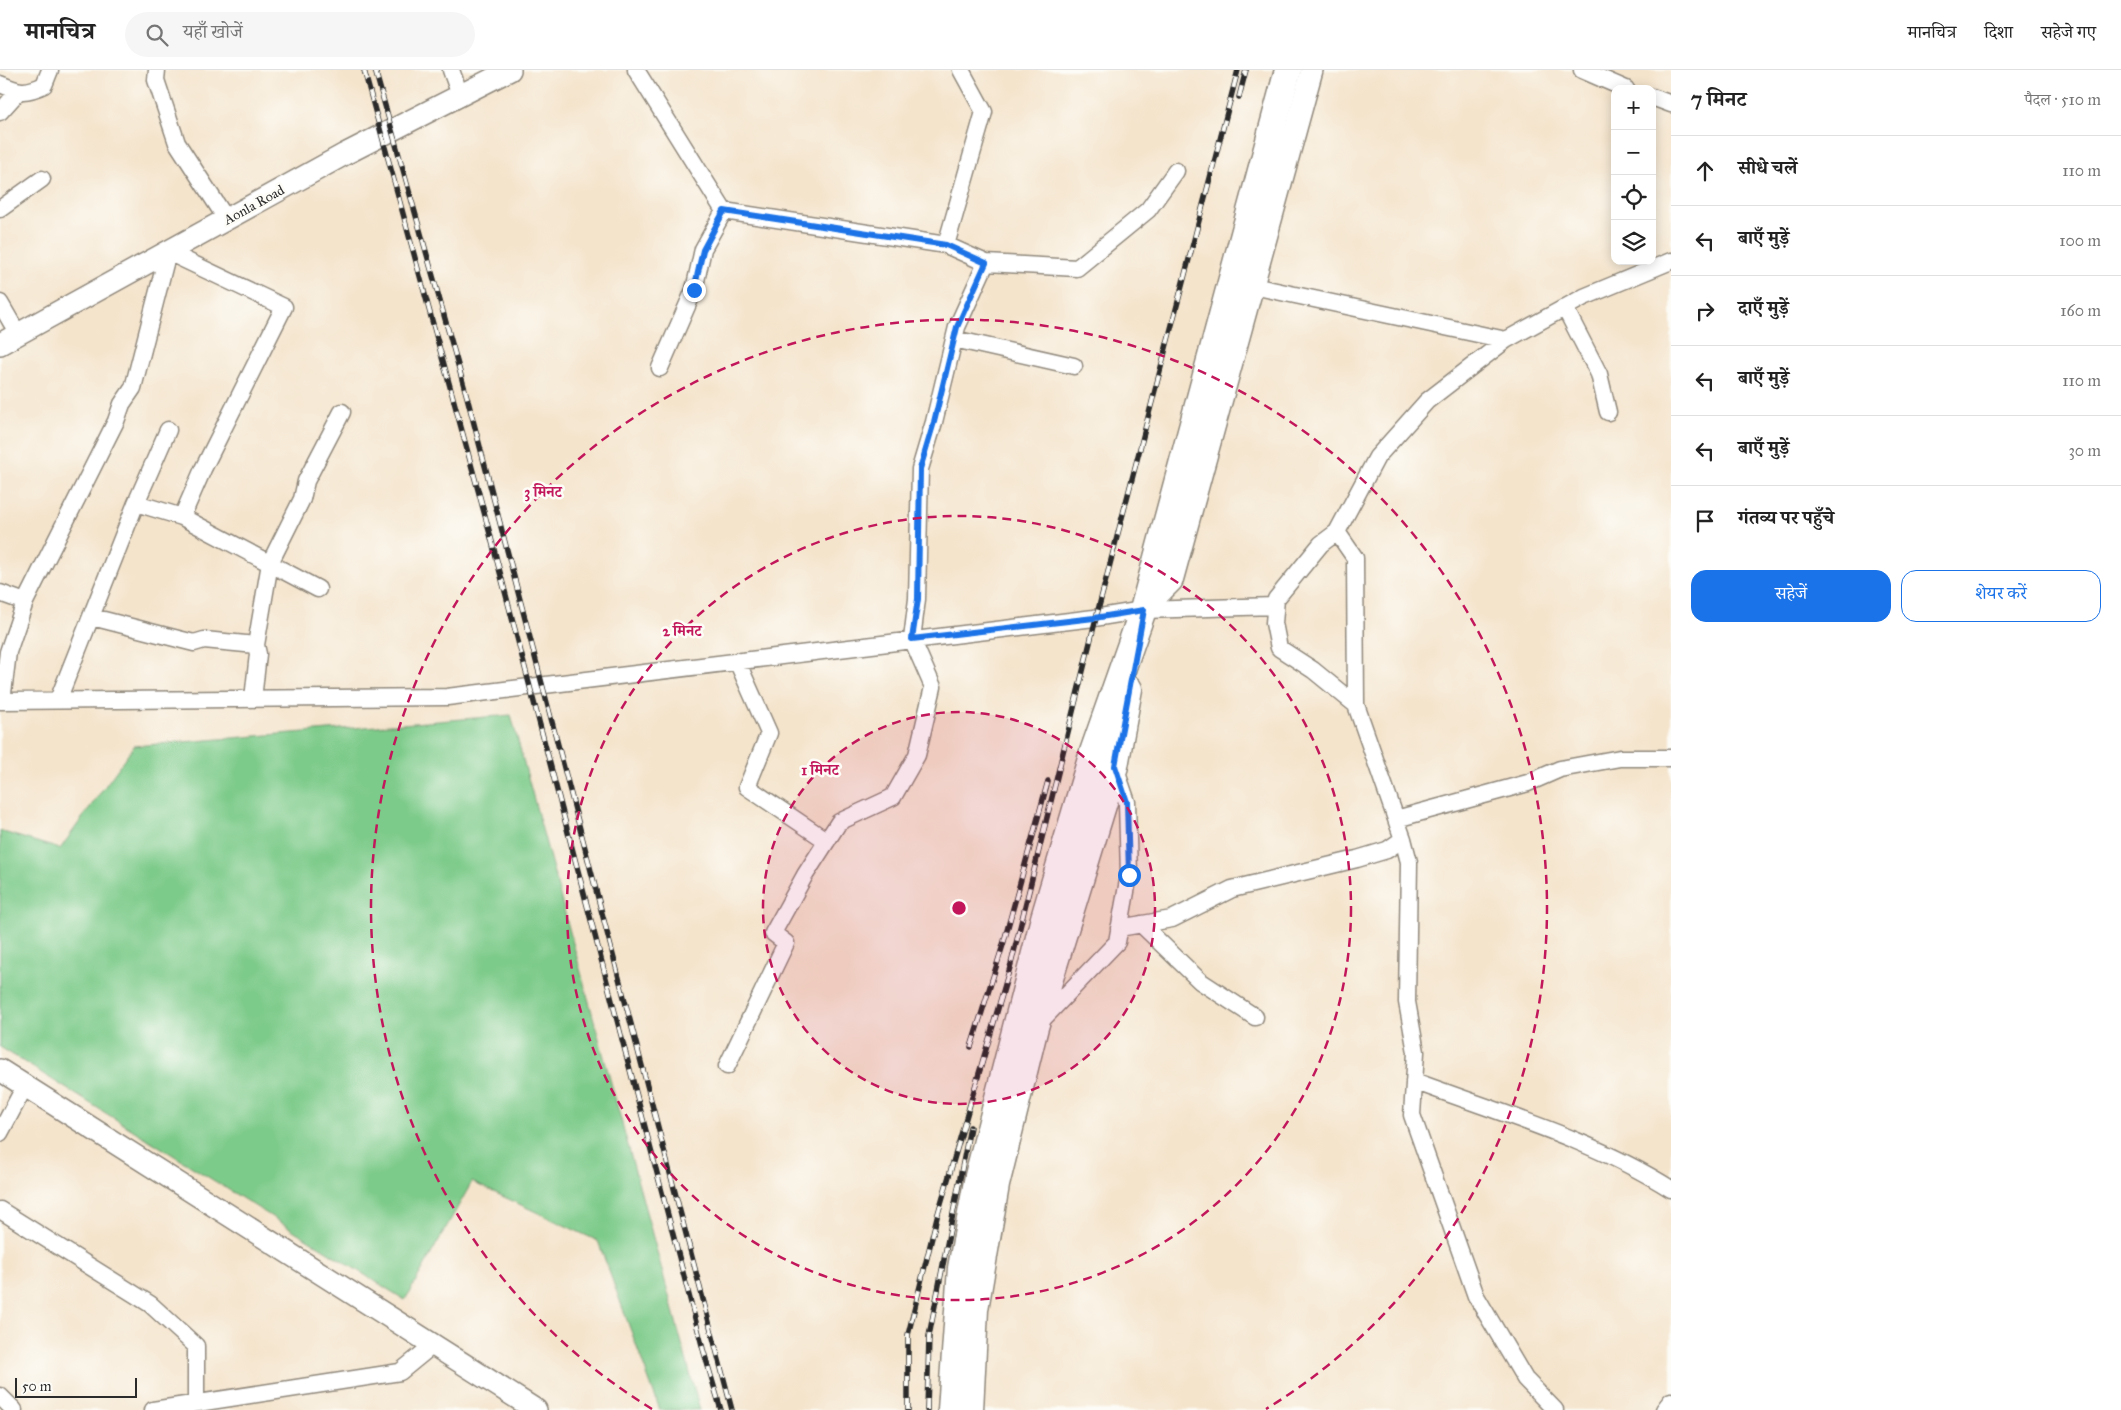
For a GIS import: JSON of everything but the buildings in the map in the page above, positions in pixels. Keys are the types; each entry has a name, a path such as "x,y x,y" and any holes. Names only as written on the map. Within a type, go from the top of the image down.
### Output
{"main road":[{"path":"970,1410 975,1309 996,1185 1035,1027 1115,766 1144,610 1288,70"},
{"path":"951,1410 961,1268 978,1176 1044,918 1093,752 1144,610"}],"street":[{"path":"0,84 18,92 30,92 44,85 50,70"},
{"path":"157,70 156,80 177,143 227,220"},
{"path":"451,70 460,95"},
{"name":"Aonla Road","path":"0,344 345,154 510,70"},
{"path":"636,70 724,211 946,245 986,263 1077,268 1148,210 1176,171"},
{"path":"946,245 984,112 962,70"},
{"path":"1144,610 1172,581 1312,70"},
{"path":"1582,70 1617,85"},
{"path":"0,112 18,92"},
{"path":"1656,98 1671,104"},
{"path":"0,210 42,179"},
{"path":"660,368 694,290 703,250 724,211"},
{"path":"182,517 203,469 284,307 168,252 133,388 122,404 116,421 25,602 8,652 1,701 447,697 1094,618 1144,610 1275,606"},
{"path":"1356,705 1313,670 1279,648 1274,622 1276,599 1321,544 1337,532 1377,458 1427,401 1506,340 1584,297 1671,261"},
{"path":"727,1066 786,943 773,933 827,841 839,822 893,797 918,755 933,687 912,639 918,599 920,469 934,422 957,327 986,263"},
{"path":"1253,286 1506,340"},
{"path":"0,303 18,334"},
{"path":"1565,308 1599,374 1608,412"},
{"path":"954,339 1074,366"},
{"path":"253,699 258,654 256,645 270,563 302,499 306,481 342,412"},
{"path":"58,700 136,503 168,430"},
{"path":"136,503 182,517 318,589"},
{"path":"1337,532 1355,558 1356,705 1409,862 1407,1002 1416,1052 1412,1114 1476,1296 1525,1379 1555,1410"},
{"path":"0,593 25,602"},
{"path":"92,617 194,643 204,640 256,645"},
{"path":"737,661 769,733 747,787 827,841"},
{"path":"1396,819 1528,783 1560,769 1620,758 1671,758"},
{"path":"1035,1027 1117,942 1129,875 1127,802 1115,766"},
{"path":"1119,928 1172,919 1232,890 1372,855 1386,850 1403,840"},
{"path":"1141,924 1200,981 1255,1017"},
{"path":"0,1070 536,1410"},
{"path":"1414,1081 1571,1139 1655,1179 1671,1189"},
{"path":"0,1134 25,1086"},
{"path":"0,1210 150,1304 196,1346 196,1403"},
{"path":"153,1410 400,1372 433,1344"},
{"path":"0,1396 14,1410"},
{"path":"1664,1410 1671,1401"}],"green space":[{"path":"511,715 700,1410 660,1410 598,1241 472,1182 405,1300 0,1047 0,831 60,849 134,746"}],"railway":[{"path":"364,70 490,534 703,1349 721,1410"},
{"path":"375,70 467,397 732,1410"},
{"path":"908,1410 908,1335 937,1217 1011,964 1096,618 1238,70"},
{"path":"1239,97 1246,70"},
{"path":"971,1047 1003,945 1048,781"},
{"path":"927,1410 929,1336 970,1127"}],"route":[{"path":"694,290 703,250 724,211 946,245 986,263 957,327 934,422 920,469 918,599 912,639 1094,618 1144,610 1115,766 1127,802 1129,875"}]}
